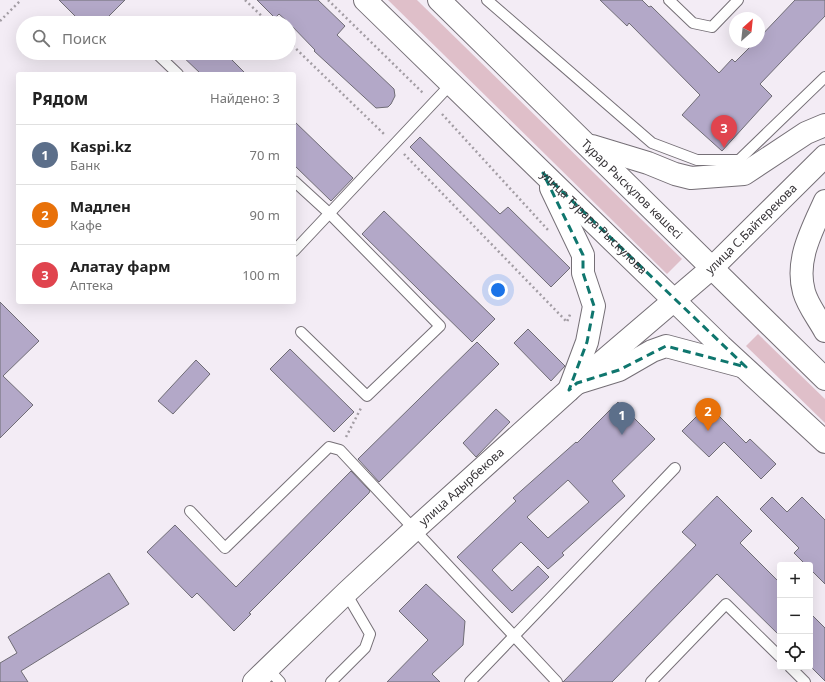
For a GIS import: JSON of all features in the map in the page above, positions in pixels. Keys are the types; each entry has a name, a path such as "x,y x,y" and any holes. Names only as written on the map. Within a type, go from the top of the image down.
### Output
{"main road":[{"name":"улица Турара Рыскулова","path":"365,0 676,300 721,346 746,367 825,442"},
{"name":"Тұрар Рыскұлов көшесі","path":"439,0 589,145 825,379"},
{"path":"589,145 691,178 744,174 806,132 825,125"},
{"name":"улица С.Байтерекова","path":"676,300 713,267 825,156"},
{"path":"543,173 583,255 583,273 594,306 587,342 573,387"},
{"path":"825,201 809,236 801,262 804,293 825,330"},
{"name":"улица Адырбекова","path":"267,678 346,593 415,529 573,387 676,300"},
{"path":"573,387 619,370 652,351 666,346 746,367"}],"lane":[{"path":"487,0 652,143 697,160 739,160 825,77"},
{"path":"670,0 693,23 712,27 738,0"},
{"path":"163,60 176,72"},
{"path":"296,248 451,84"},
{"path":"296,183 329,213 440,326 367,396 301,332"},
{"path":"190,511 225,548 329,447 340,450 556,682"},
{"path":"470,682 675,468"},
{"path":"331,682 365,648 370,634 346,593"},
{"path":"651,682 726,604 777,654"},
{"path":"793,670 805,682"}],"path":[{"path":"0,21 21,0"},
{"path":"246,0 262,16"},
{"path":"328,0 432,103 552,235"},
{"path":"296,49 394,144 567,322 572,308"},
{"path":"340,450 367,396"}],"highlighted area":[{"path":"543,173 746,367 666,346 619,370 577,383 569,390 587,342 594,306 583,273 583,255"}],"shaded area":[{"path":"388,0 417,0 682,259 667,274"},
{"path":"758,334 825,399 825,423 746,346"}],"building":[{"path":"59,0 125,0 109,16 75,16"},
{"path":"257,0 318,0 345,26 337,35 394,89 395,96 391,104 388,107 376,108 314,51 315,50 296,30 296,16 281,16 279,14 277,16 273,16"},
{"path":"600,0 642,0 649,7 651,6 719,73 732,59 735,62 749,48 765,48 765,32 795,0 825,0 825,16 760,84 772,96 722,151 682,115 700,95 629,23 627,26"},
{"path":"186,60 232,60 244,72 199,72"},
{"path":"296,123 353,178 331,201 296,167"},
{"path":"420,137 500,214 508,207 570,268 551,287 410,147"},
{"path":"384,211 495,319 472,342 362,234"},
{"path":"0,302 39,341 3,376 33,405 0,438"},
{"path":"528,329 565,366 551,381 514,343"},
{"path":"477,342 499,364 379,482 358,459"},
{"path":"290,349 354,412 334,432 270,369"},
{"path":"196,360 210,374 173,414 158,401"},
{"path":"618,402 655,439 612,481 625,496 562,553 564,555 548,569 521,542 492,570 512,591 538,566 549,577 512,613 457,557 516,501 513,498 576,442 577,443","holes":["568,480 589,502 548,538 527,517"]},
{"path":"708,405 746,443 750,439 776,464 761,479 724,442 709,457 682,431"},
{"path":"496,409 510,422 476,457 463,443"},
{"path":"351,471 370,491 369,493 249,613 251,614 234,631 197,593 192,598 147,552 175,525 236,587"},
{"path":"717,496 752,531 740,543 777,580 777,633 717,574 612,682 563,682 696,545 682,532"},
{"path":"772,497 787,512 802,497 825,520 825,584 813,572 813,562 803,562 794,553 799,548 760,509"},
{"path":"109,573 129,604 21,671 28,682 0,682 0,663 17,653 8,637"},
{"path":"426,584 465,621 463,645 432,674 440,682 387,682 428,640 399,611"},
{"path":"813,616 825,628 825,681 813,669"}],"place":[{"name":"Алатау фарм","path":"724,148"},
{"name":"Мадлен","path":"708,431"},
{"name":"Kaspi.kz","path":"622,435"}]}
